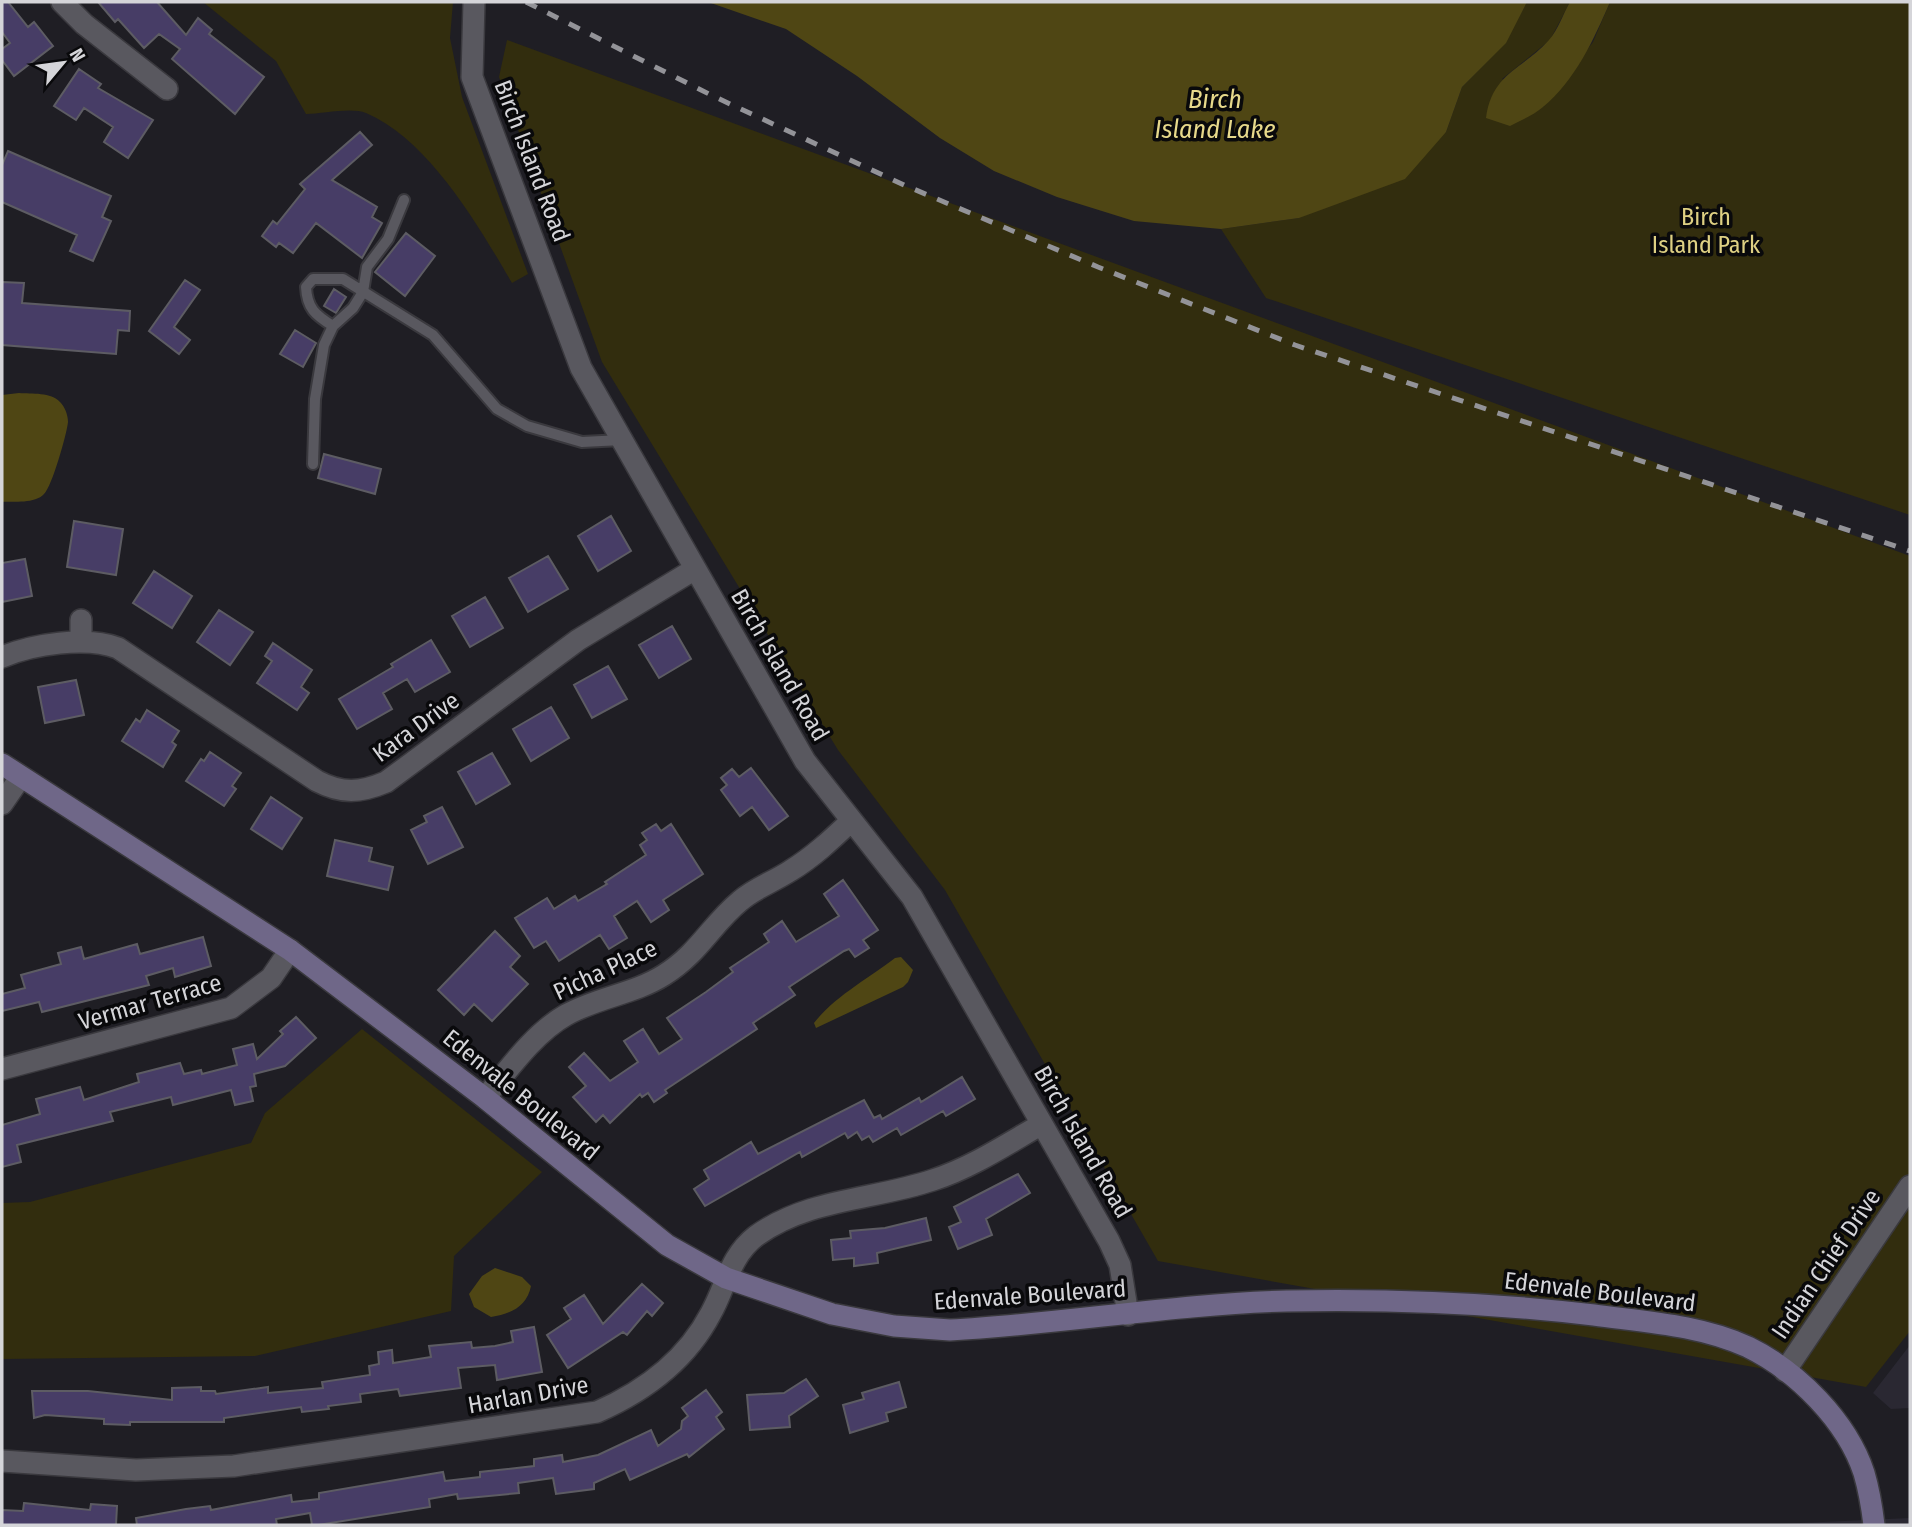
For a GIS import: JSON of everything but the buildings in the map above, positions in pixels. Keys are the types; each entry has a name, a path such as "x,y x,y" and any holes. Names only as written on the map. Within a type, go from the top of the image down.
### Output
{"street":[{"path":"62,2 84,24 167,89"},
{"name":"Birch Island Road","path":"474,2 472,77 581,368 805,761 912,897 1109,1241 1120,1265 1128,1315"},
{"name":"Kara Drive","path":"2,657 81,631 118,648 334,790 371,795 578,640 695,569"},
{"name":"Edenvale Boulevard","path":"2,764 290,950 485,1098 667,1245 726,1278 832,1314 894,1326 950,1330 1287,1301 1519,1308 1715,1333 1751,1349 1784,1371 1815,1398 1840,1426 1864,1473 1874,1525"},
{"path":"2,804 20,778"},
{"name":"Picha Place","path":"485,1098 551,1026 567,1014 646,985 667,973 706,940 737,902 754,889 813,857 851,821"},
{"name":"Vermar Terrace","path":"2,1069 231,1008 271,978 290,950"},
{"name":"Harlan Drive","path":"2,1461 184,1471 234,1466 597,1412 632,1396 663,1373 691,1346 712,1313 726,1278 745,1246 793,1216 830,1202 935,1180 1042,1124"},
{"name":"Indian Chief Drive","path":"1784,1371 1910,1186"}],"lane":[{"path":"313,464 319,368 324,345 333,326 354,308 363,292 367,267 388,239 404,200"},
{"path":"333,326 314,314 307,301 306,287 313,279 323,276 343,279 433,335 497,409 527,426 582,442 622,440"}],"shaded area":[{"path":"1910,1345 1910,1408 1891,1409 1873,1393"},
{"path":"1910,1518 1910,1525 1759,1525"}],"green space":[{"path":"203,2 453,2 450,38 462,97 528,274 512,283 450,186 411,143 389,126 360,111 306,114 276,61"},
{"name":"Birch Island Park","path":"1527,2 1570,2 1550,40 1502,79 1543,107 1593,42 1610,2 1910,2 1910,515 1266,298 1221,229 1299,218 1446,132 1462,87 1505,43"},
{"path":"507,40 1910,556 1910,1331 1866,1387 1158,1261 945,890 838,750 602,362 499,77"},
{"path":"362,1029 542,1172 454,1256 451,1311 255,1356 2,1359 2,1203 30,1202 251,1143 265,1113"}],"water":[{"name":"Birch Island Lake","path":"708,2 1527,2 1506,43 1462,87 1446,132 1405,179 1299,218 1221,229 1134,221 1057,197 994,171 940,138 857,76 786,29"},
{"path":"1570,2 1610,2 1590,45 1565,85 1539,110 1510,126 1486,118 1489,103 1501,81 1549,40"},
{"path":"41,394 56,399 65,409 68,422 55,471 44,494 30,501 2,502 2,395"},
{"path":"901,957 913,970 903,987 816,1028 814,1023 831,1005 895,958"},
{"path":"495,1268 522,1277 531,1286 526,1299 517,1308 491,1317 474,1307 469,1294 482,1276"}],"railway":[{"path":"526,2 713,96 904,185 1098,267 1295,345 1910,551"}]}
